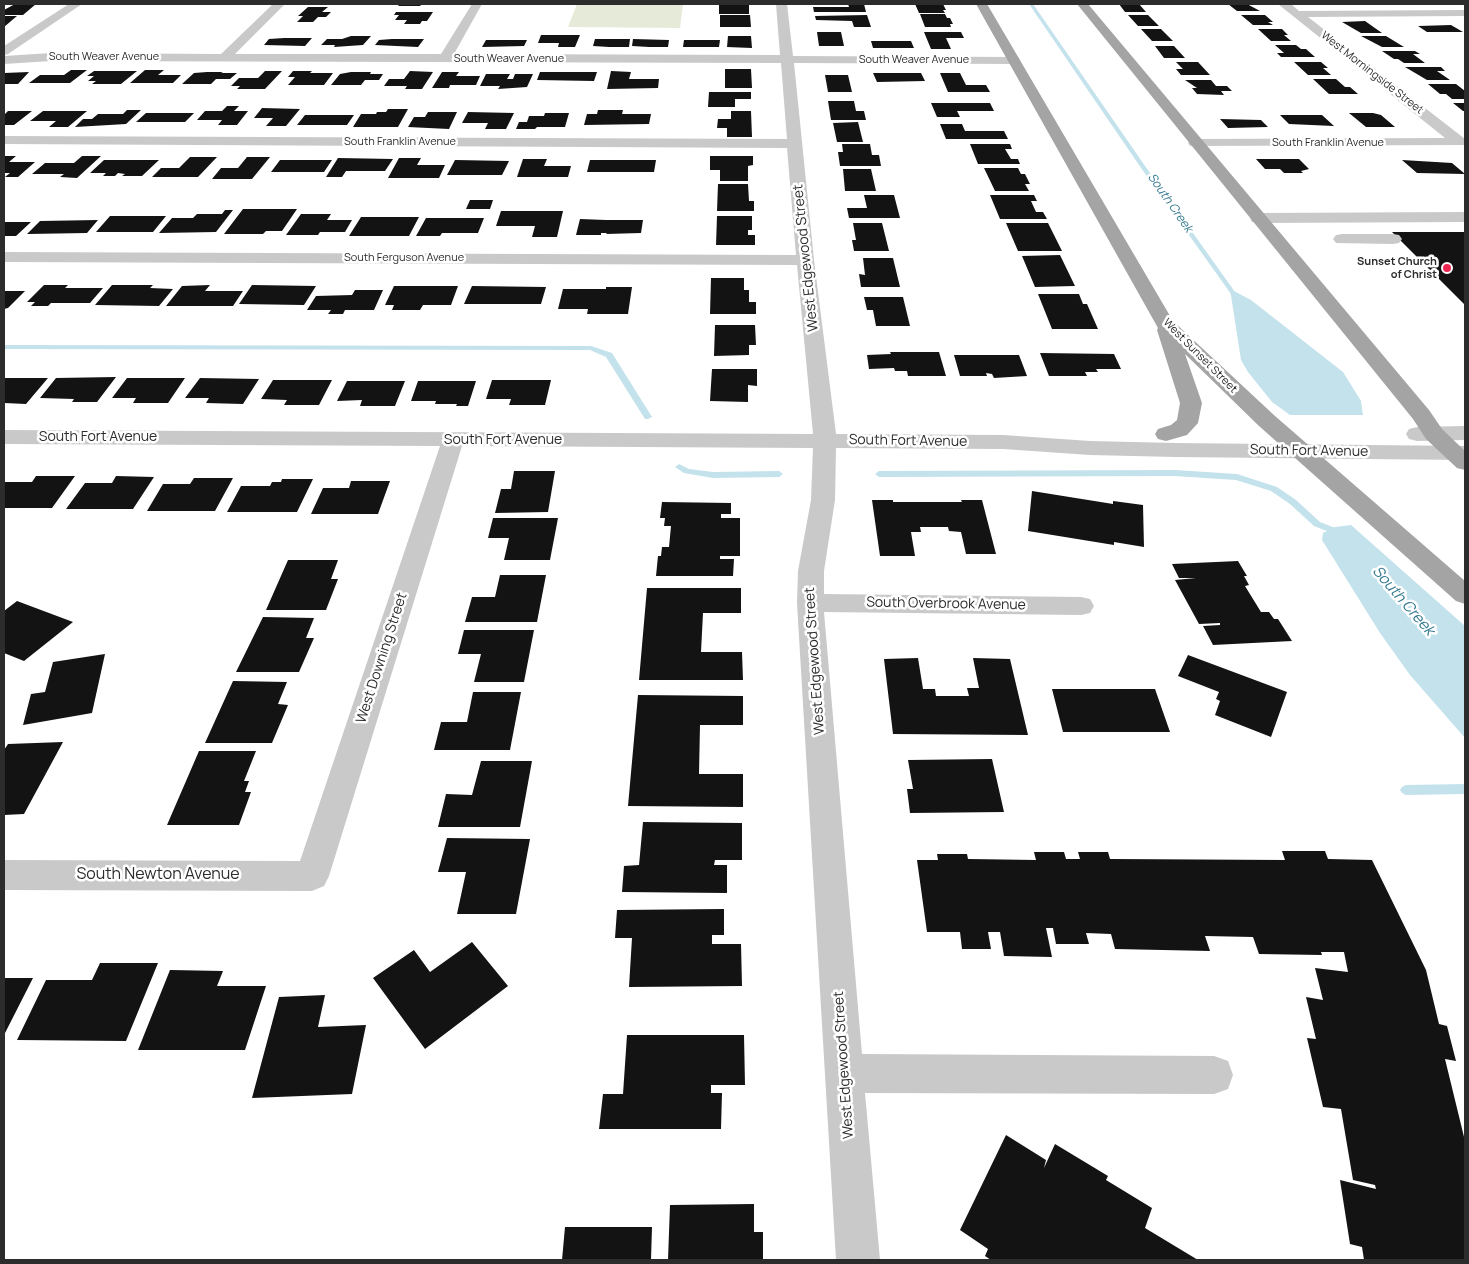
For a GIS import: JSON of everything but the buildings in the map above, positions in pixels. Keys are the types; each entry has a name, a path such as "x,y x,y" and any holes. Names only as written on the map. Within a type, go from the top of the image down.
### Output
{"main road":[{"name":"West Sunset Street","path":"982,4 1165,324 1281,434 1303,451 1465,595"},
{"path":"1082,4 1434,434 1461,456"},
{"path":"1165,324 1182,371 1190,403 1190,414 1187,423 1179,430 1166,434"}],"street":[{"path":"4,51 76,4"},
{"path":"224,58 279,4"},
{"path":"445,59 477,4"},
{"name":"West Edgewood Street","path":"782,4 789,60 805,260 825,440 823,500 811,571 810,603 858,1260"},
{"name":"West Morningside Street","path":"1284,4 1460,142"},
{"path":"1296,14 1465,13"},
{"name":"South Weaver Avenue","path":"4,60 51,57 1014,60"},
{"name":"South Franklin Avenue","path":"4,140 795,144"},
{"name":"South Franklin Avenue","path":"1195,143 1460,142"},
{"path":"1258,218 1465,217"},
{"path":"1323,219 1355,252"},
{"path":"1342,239 1393,239"},
{"name":"South Ferguson Avenue","path":"4,257 805,260"},
{"name":"South Fort Avenue","path":"1003,442 1166,434 1465,433"},
{"name":"South Fort Avenue","path":"4,436 1003,442 1090,448 1303,451 1461,456"},
{"name":"West Downing Street","path":"312,876 453,440"},
{"name":"South Overbrook Avenue","path":"810,603 1081,606"},
{"name":"South Newton Avenue","path":"4,875 312,876"},
{"path":"845,1073 1214,1075"}],"green space":[{"path":"577,4 683,4 680,28 568,27"}],"water":[{"path":"1230,289 1251,300 1343,372 1361,401 1363,415 1290,415 1272,402 1241,360"},
{"path":"1351,525 1465,626 1465,738 1410,675 1380,633 1322,540 1323,533 1335,527"}],"waterway":[{"name":"South Creek","path":"1031,4 1141,164 1238,300"},
{"path":"4,347 591,348 609,355 648,417"},
{"path":"679,467 687,471 713,475 779,474"},
{"path":"879,474 1175,473 1237,477 1274,489 1293,502 1317,524 1342,534"},
{"path":"1406,790 1465,789"}],"place":[{"name":"Sunset Church of Christ","path":"1447,268"}]}
